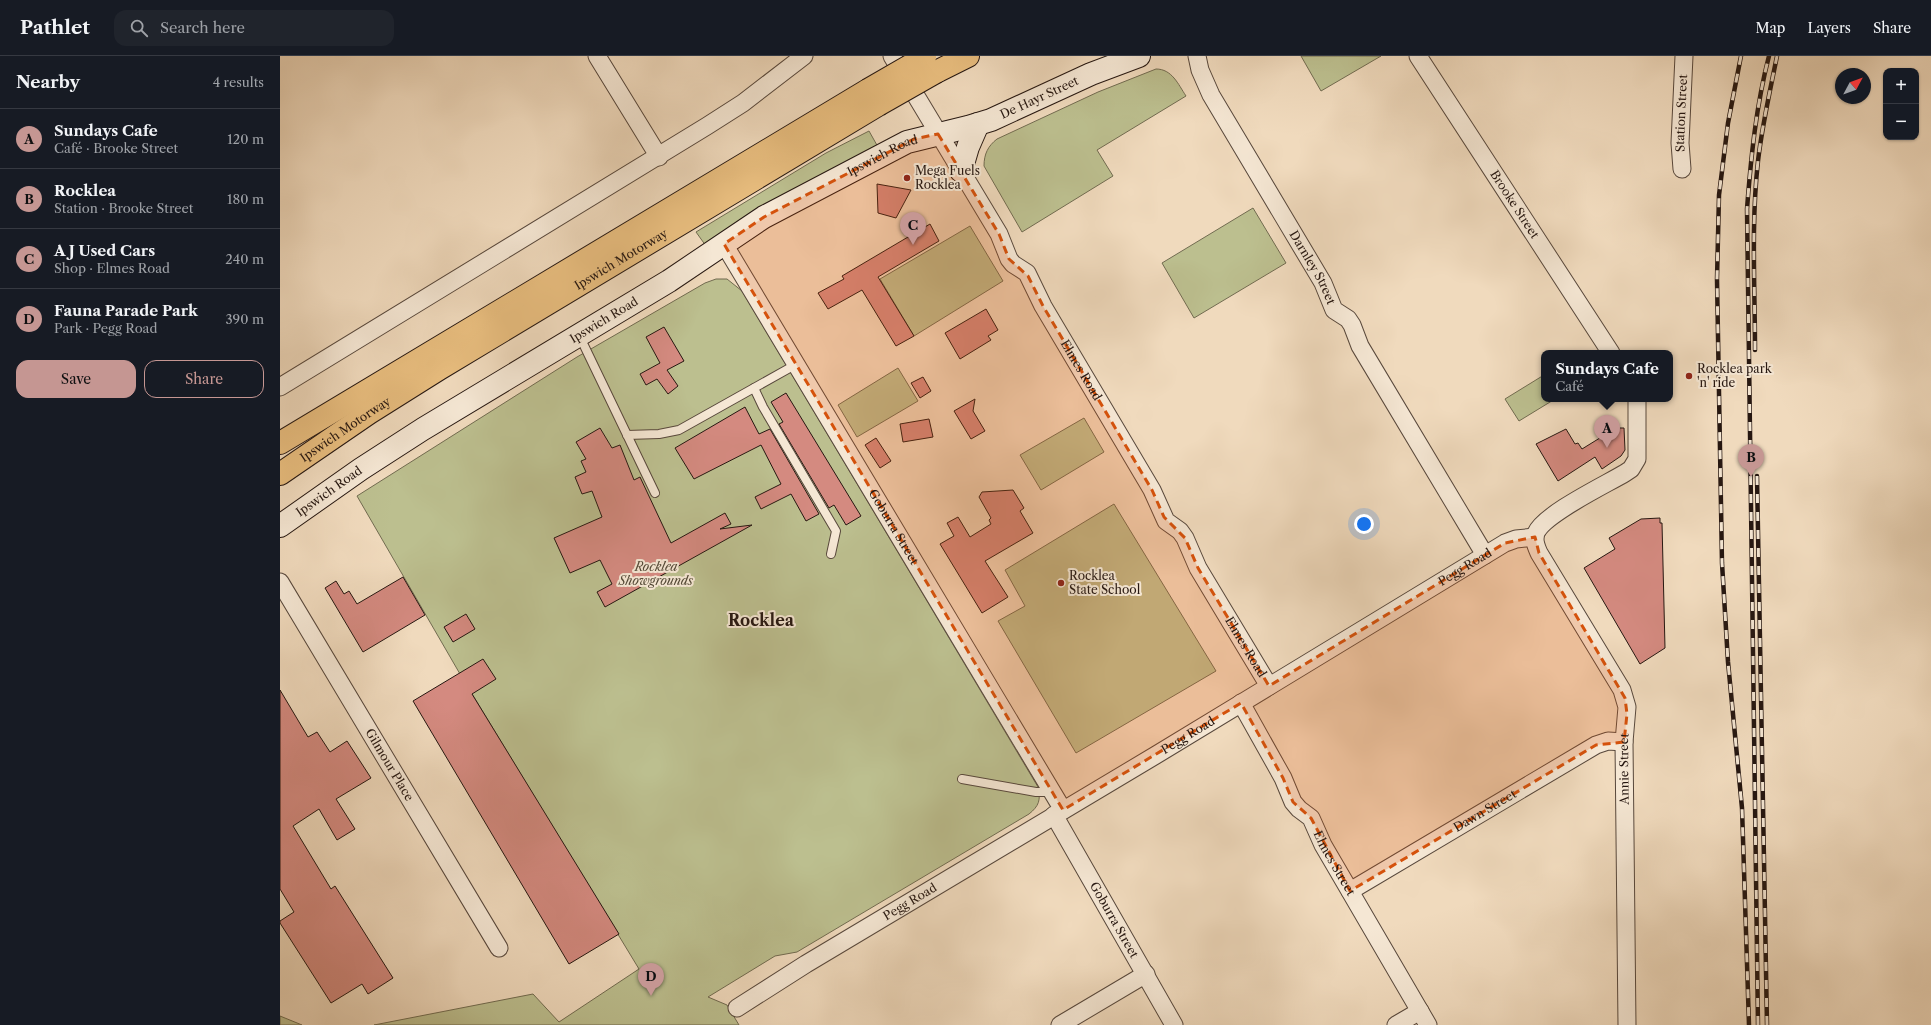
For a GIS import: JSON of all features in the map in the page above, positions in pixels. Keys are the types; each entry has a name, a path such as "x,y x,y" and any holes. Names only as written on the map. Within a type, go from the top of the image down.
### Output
{"highway":[{"name":"Ipswich Motorway","path":"280,474 369,413 929,62 968,56"},
{"name":"Ipswich Motorway","path":"280,444 873,97"}],"street":[{"path":"597,56 659,157"},
{"path":"280,387 659,157 743,103 804,56"},
{"name":"Elmes Road","path":"892,56 999,234 1009,259 1028,276 1043,306 1152,490 1164,517 1168,523 1180,531 1185,538 1198,568 1269,686"},
{"name":"De Hayr Street","path":"938,134 978,124 1006,113 1091,74 1139,56"},
{"name":"Darnley Street","path":"1196,56 1200,70 1211,95 1323,283 1332,307 1348,319 1352,325 1360,346 1485,555"},
{"name":"Brooke Street","path":"1418,56 1609,350"},
{"name":"Station Street","path":"1682,169 1680,143 1683,57"},
{"path":"961,171 968,147 978,124"},
{"name":"Ipswich Road","path":"280,526 361,469 423,429 669,281 764,217 898,145 938,134"},
{"name":"Goburra Street","path":"724,244 795,365 1053,792 1059,812 1174,1025"},
{"path":"1535,537 1538,528 1549,517 1624,473 1634,465 1638,454 1637,402"},
{"name":"Pegg Road","path":"737,1008 812,960 1485,555 1512,540 1535,537"},
{"name":"Annie Street","path":"1535,537 1539,553 1625,698 1627,714 1624,742 1627,1025"},
{"name":"Gilmour Place","path":"280,582 499,948"},
{"name":"Elmes Street","path":"1241,703 1283,778 1293,802 1299,809 1311,818 1323,845 1381,948 1424,1018"},
{"name":"Dawn Street","path":"1350,891 1596,745 1608,741 1624,742"},
{"path":"1060,1025 1146,974"},
{"path":"1396,1025 1424,1018"}],"lane":[{"path":"579,335 655,493"},
{"path":"627,435 659,434 678,430 795,365"},
{"path":"754,388 763,407 836,530 831,554"},
{"path":"962,779 1036,792 1053,792"}],"highlighted area":[{"path":"938,134 999,234 1009,259 1028,276 1043,306 1152,490 1164,517 1185,538 1198,568 1269,686 1505,543 1535,537 1539,553 1625,698 1627,714 1624,742 1596,745 1350,891 1311,818 1293,802 1283,778 1241,703 1063,810 724,244 764,217 914,139"}],"green space":[{"path":"1301,56 1381,56 1321,91"},
{"path":"1156,69 1170,74 1186,96 1097,150 1113,176 1022,232 984,166 986,154 991,144 997,139 1098,92"},
{"path":"869,131 878,147 706,246 696,232 826,153"},
{"path":"1253,208 1286,263 1194,318 1162,263"},
{"path":"970,226 1003,281 914,336 880,279"},
{"name":"Rocklea Showgrounds","path":"716,279 727,279 742,291 1038,787 1039,799 1037,805 1029,814 797,952 775,956 708,997 727,1005 739,1025 374,1025 533,994 559,1022 639,969 460,674 357,496 577,357 705,283"},
{"path":"898,368 918,401 857,437 838,405"},
{"path":"1541,377 1541,402 1550,402 1519,421 1505,399"},
{"path":"1084,418 1104,452 1041,490 1020,455"},
{"path":"1114,504 1216,671 1076,753 998,621 1025,606 1005,570"},
{"path":"280,1016 302,1025 280,1025"}],"building":[{"path":"877,184 911,190 896,218 878,213"},
{"path":"930,224 939,241 878,277 914,336 896,346 862,290 828,309 818,293 844,279 842,276"},
{"path":"986,309 998,330 988,336 991,340 960,359 945,333"},
{"path":"664,327 684,361 667,370 678,386 668,394 657,379 646,385 640,374 660,363 646,337"},
{"path":"923,377 931,391 920,398 911,383"},
{"path":"786,393 861,516 846,525 834,505 829,508 779,424 783,422 771,402"},
{"path":"975,399 973,411 985,431 971,439 954,411"},
{"path":"745,407 759,434 770,429 819,514 806,521 791,494 761,509 755,497 781,484 761,445 694,479 675,448"},
{"path":"929,419 933,437 903,442 900,424"},
{"path":"600,428 612,448 620,445 634,480 640,477 671,543 725,513 731,524 720,529 752,525 605,607 597,592 612,584 600,560 570,573 554,538 602,517 592,491 582,494 575,477 586,472 581,461 586,459 576,442"},
{"path":"1616,428 1624,428 1625,450 1621,456 1602,469 1595,457 1558,481 1536,444 1566,429 1575,444 1578,443 1582,449"},
{"path":"876,438 891,461 880,468 865,445"},
{"path":"1013,490 1024,508 1020,511 1033,533 985,561 1008,597 982,613 940,544 954,536 947,523 958,517 970,537 991,524 989,520 991,518 979,497 982,492"},
{"path":"1660,518 1660,523 1662,523 1665,648 1640,664 1584,568 1615,549 1609,538 1641,519"},
{"path":"403,577 425,615 363,652 325,588 336,581 344,594 349,591 357,604"},
{"path":"466,614 475,629 453,642 444,627"},
{"path":"483,659 496,679 472,694 619,934 569,964 413,701"},
{"path":"280,690 308,737 317,732 330,752 347,741 371,778 336,799 355,829 337,840 319,809 293,826 331,889 335,886 393,978 368,994 362,984 331,1003 280,923 280,921 294,912 280,889"}],"railway":[{"path":"1741,56 1728,123 1719,195 1717,279 1722,563 1728,662 1742,808 1749,1025"},
{"path":"1758,1025 1747,209 1755,132 1764,75 1769,56"},
{"path":"1755,350 1754,232 1756,185 1766,108 1777,56"},
{"path":"1757,476 1767,1025"}],"place":[{"name":"Mega Fuels Rocklea","path":"907,178"},
{"name":"A J Used Cars","path":"913,245"},
{"name":"Rocklea park 'n' ride","path":"1689,376"},
{"name":"Sundays Cafe","path":"1607,448"},
{"name":"Rocklea","path":"1751,477"},
{"name":"Rocklea State School","path":"1061,583"},
{"name":"Fauna Parade Park","path":"651,996"}],"district":[{"name":"Rocklea","path":"761,620"}]}
